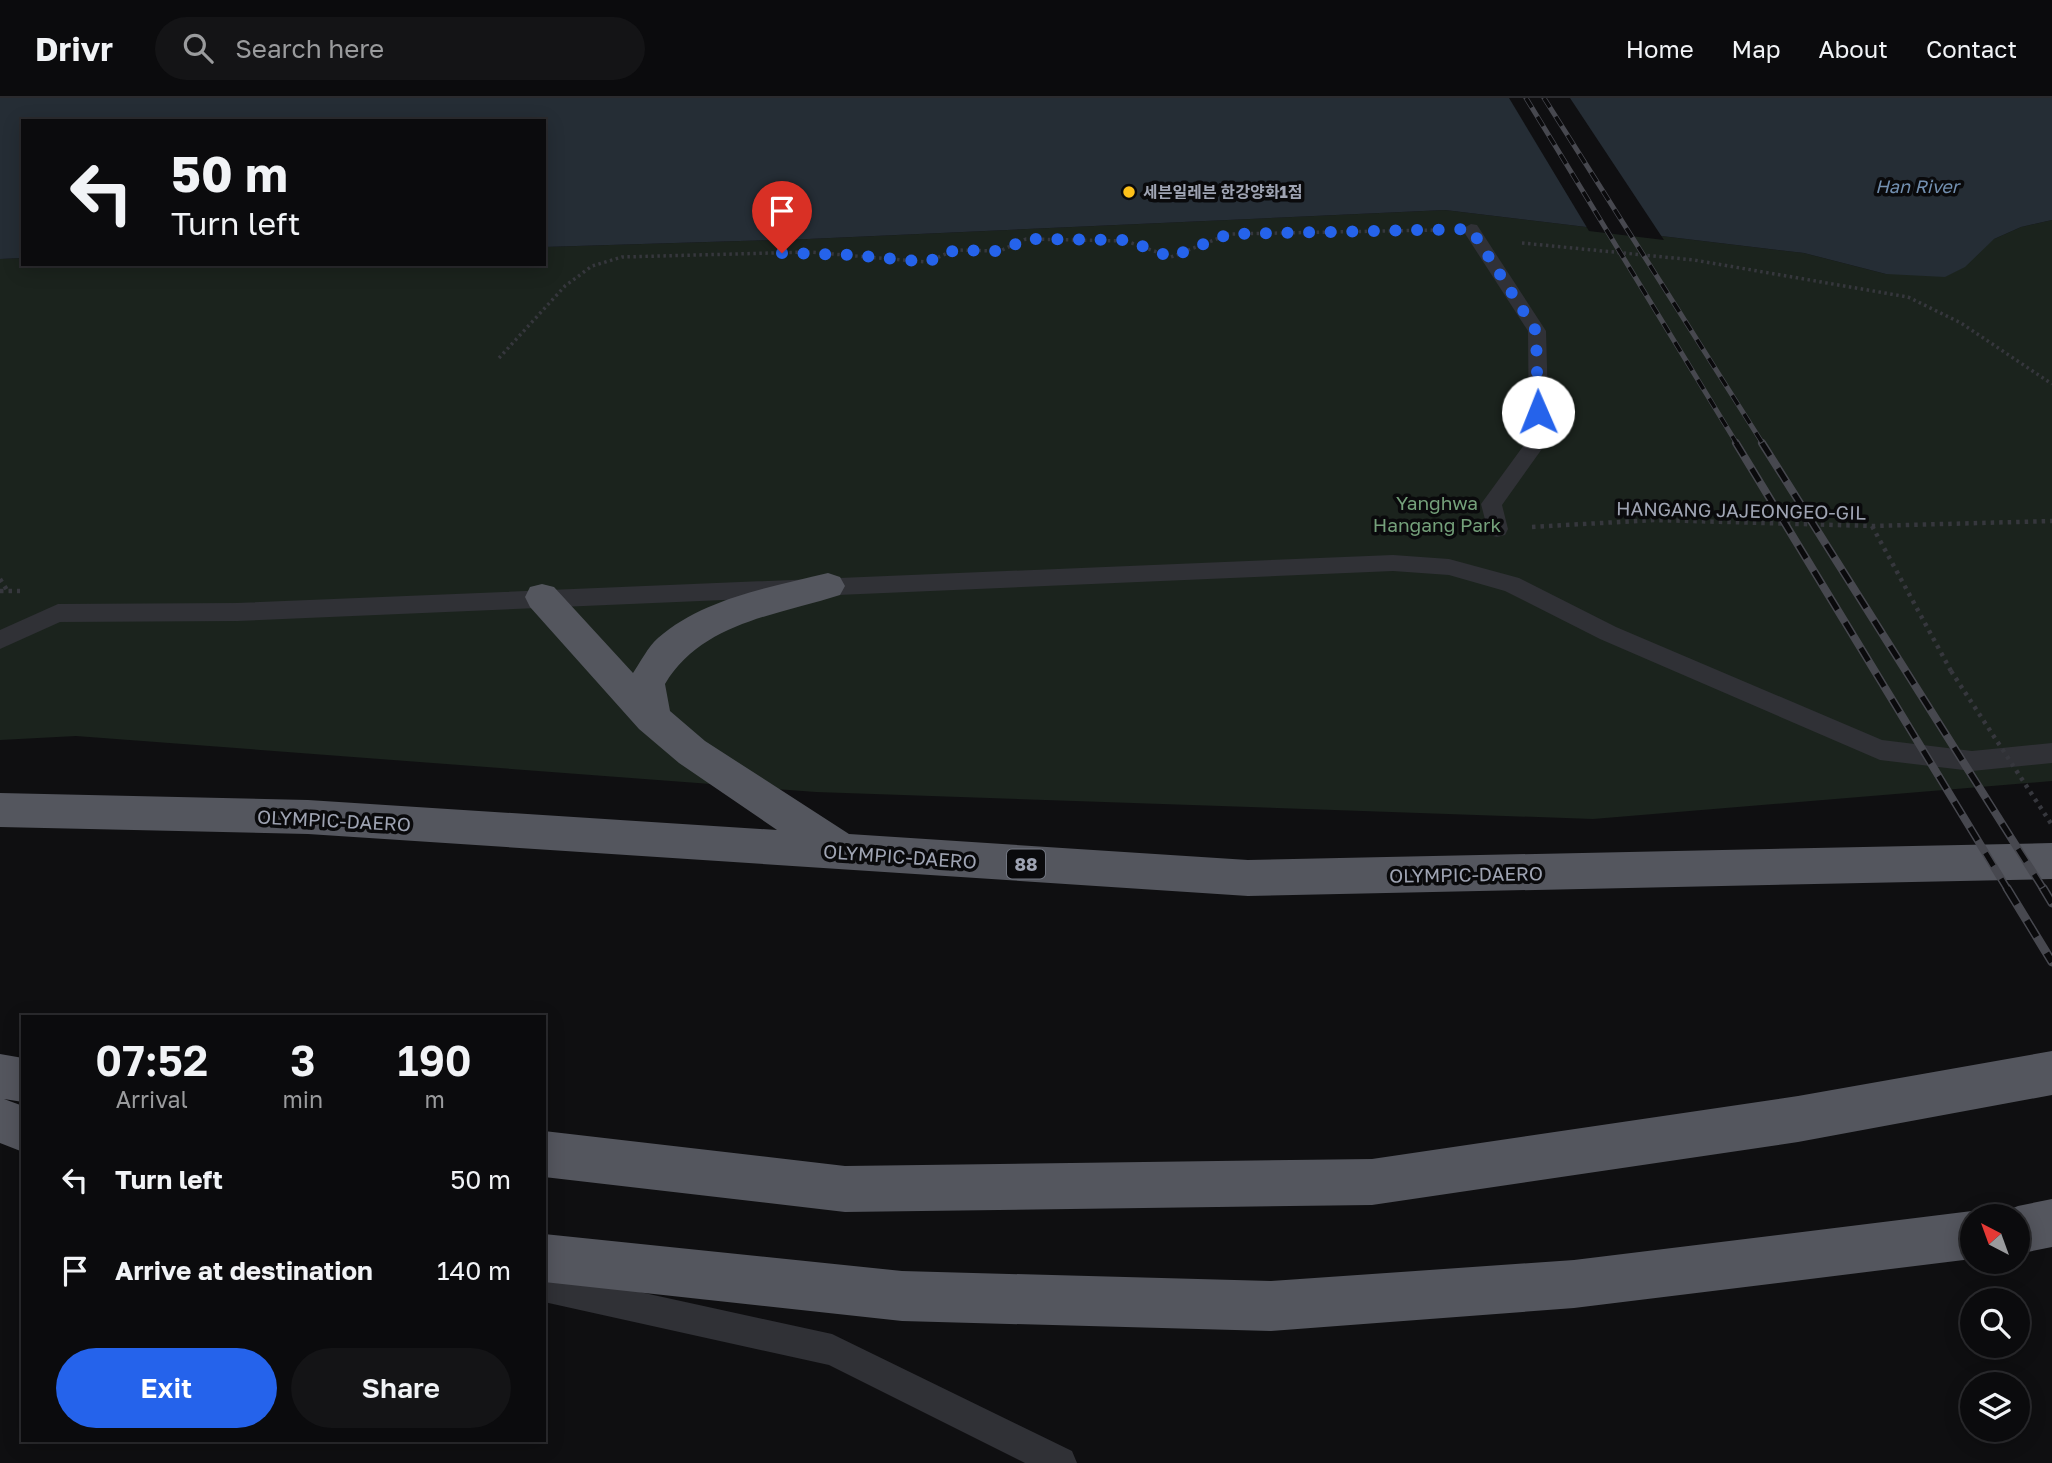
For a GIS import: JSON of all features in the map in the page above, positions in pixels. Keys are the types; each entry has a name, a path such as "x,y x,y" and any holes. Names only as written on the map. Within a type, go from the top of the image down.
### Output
{"highway":[{"path":"652,718 647,682 671,648 724,617 755,605 828,586"},
{"path":"542,597 652,718 692,752 842,852"},
{"name":"OLYMPIC-DAERO","path":"0,810 307,817 1248,878 2052,860"},
{"path":"546,1154 845,1189 1372,1182 1798,1119 2052,1073"},
{"path":"0,1076 21,1080"},
{"path":"0,1120 21,1128"},
{"path":"2030,1228 2052,1223"},
{"path":"546,1258 902,1296 1271,1306 1574,1284 1960,1236"}],"lane":[{"path":"1471,229 1536,331 1539,439 1491,504 1497,529"},
{"path":"0,640 58,613 237,612 1393,563 1449,567 1511,584 1608,633 1880,750 1918,757 1972,761 2052,753"},
{"path":"546,1286 832,1350 1060,1463"}],"path":[{"path":"499,358 565,286 592,266 622,257 809,252 927,262 955,250 1000,251 1027,239 1126,240 1171,257 1229,234 1471,229 1518,243 1694,260 1908,297 1961,323 2052,384"},
{"name":"HANGANG JAJEONGEO-GIL","path":"1497,529 1654,520 1872,526 2052,521"},
{"path":"1872,526 1951,671 2052,825"},
{"path":"0,579 8,591"}],"green space":[{"name":"Yanghwa Hangang Park","path":"1445,210 1804,253 1886,274 1994,239 2021,227 2052,220 2052,781 1593,819 816,792 76,736 0,740 0,259 21,258 21,266 546,266 546,247 808,239"}],"water":[{"name":"Han River","path":"0,98 2052,98 2052,220 2021,227 1994,239 1965,267 1945,277 1886,274 1804,253 1445,210 808,239 546,247 546,119 21,119 21,258 0,259"}],"pier":[{"path":"1509,98 1570,98 1664,240 1589,231"}],"railway":[{"path":"1526,98 1737,444"},
{"path":"1544,98 1763,444"},
{"path":"1736,443 2008,890"},
{"path":"1762,443 2044,890"},
{"path":"2007,888 2052,962"},
{"path":"2043,888 2052,903"}],"place":[{"name":"세븐일레븐 한강양화1점","path":"1129,192"}],"route":[{"path":"782,253 809,252 927,262 955,250 1000,251 1027,239 1126,240 1171,257 1229,234 1471,229 1536,331 1538,412"}]}
